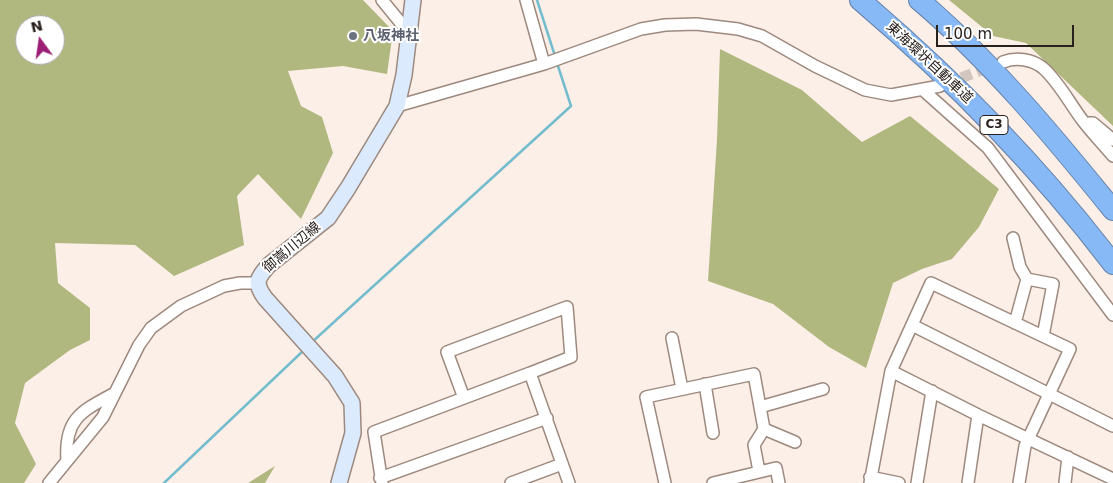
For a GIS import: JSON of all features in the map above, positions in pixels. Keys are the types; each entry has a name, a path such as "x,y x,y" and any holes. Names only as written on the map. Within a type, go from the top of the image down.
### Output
{"highway":[{"name":"東海環状自動車道","path":"860,0 913,45 1002,133 1044,180 1113,264"},
{"name":"C3","path":"919,0 1002,79 1113,210"}],"main road":[{"name":"御嵩川辺線","path":"339,483 353,433 352,403 335,376 265,298 259,290 257,283 261,274 269,265 328,218 397,106 404,75 413,0"}],"street":[{"path":"382,0 409,33"},
{"path":"526,0 544,64"},
{"path":"397,106 544,64 641,29 665,25 696,24 738,29 762,36 815,66 865,90 891,95 940,86"},
{"path":"1003,62 1028,60 1042,68 1058,85 1084,123 1113,156"},
{"path":"923,90 988,148 1113,315"},
{"path":"1084,123 1093,123 1113,140"},
{"path":"1013,238 1020,267 1028,279 1053,284 1043,336"},
{"path":"1016,323 1028,279"},
{"path":"49,483 102,417 139,345 151,328 181,306 224,286 240,283 257,283"},
{"path":"899,483 870,480 891,371 931,283 1070,349 1028,438 1019,483"},
{"path":"464,398 447,352 567,307 571,357 530,373 464,398 374,432 381,481 547,418"},
{"path":"912,325 1113,426"},
{"path":"672,338 682,389"},
{"path":"891,371 978,415 1113,479"},
{"path":"530,373 569,483"},
{"path":"665,483 646,397 754,374 764,429 754,445 759,471"},
{"path":"705,384 713,433"},
{"path":"760,406 823,389"},
{"path":"917,483 932,391"},
{"path":"67,461 66,451 72,422 86,409 115,393"},
{"path":"968,483 978,415"},
{"path":"764,429 796,442"},
{"path":"1065,483 1068,457"},
{"path":"511,483 562,464"},
{"path":"713,483 776,468 779,483"}],"green space":[{"path":"0,0 363,0 393,31 387,74 343,66 288,71 301,106 322,117 333,153 301,219 258,174 237,196 244,245 174,276 135,245 55,243 58,283 90,308 90,340 70,350 25,383 15,423 36,464 24,483 0,483"},
{"path":"949,0 1113,0 1113,126 1026,43 993,36"},
{"path":"720,49 802,90 862,142 910,116 999,189 979,227 952,259 922,269 893,283 866,368 829,347 773,304 708,281 717,139"},
{"path":"275,466 265,483 248,483"}],"waterway":[{"path":"537,0 555,56"},
{"path":"311,343 571,106 557,63"},
{"path":"164,483 304,350"}],"tunnel":[{"path":"946,84 992,66"}],"place":[{"name":"八坂神社","path":"353,36"}]}
